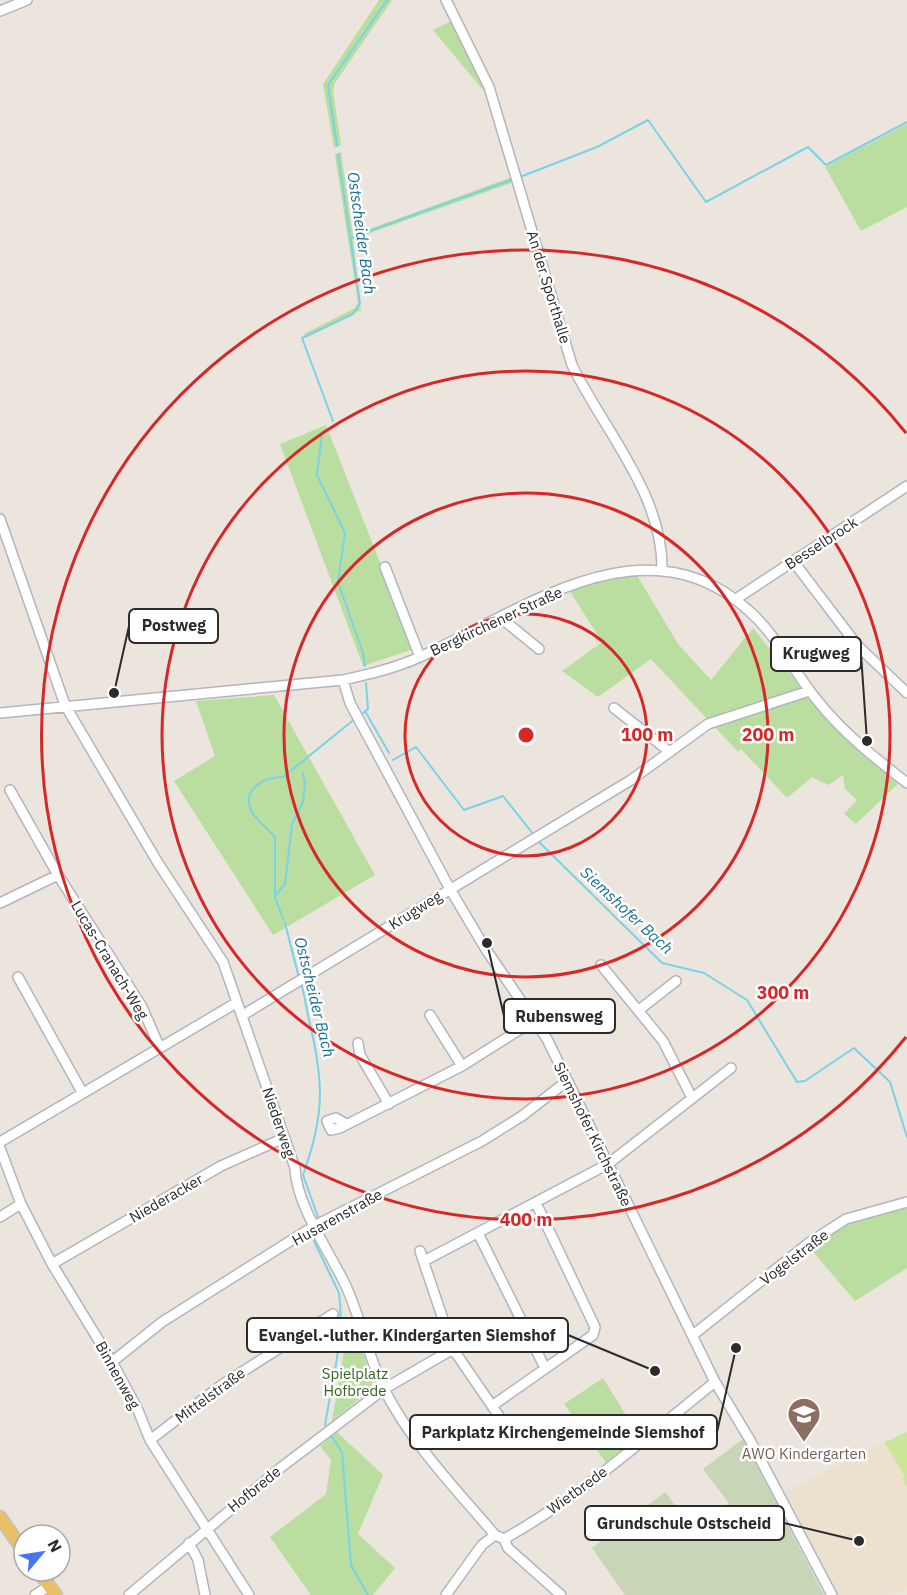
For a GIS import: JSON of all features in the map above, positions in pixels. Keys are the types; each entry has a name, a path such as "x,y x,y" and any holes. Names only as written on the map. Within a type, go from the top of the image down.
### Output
{"main road":[{"path":"0,1517 12,1534"}],"street":[{"path":"0,11 27,0"},
{"name":"An der Sporthalle","path":"446,0 489,87 572,365 586,394 636,471 658,541 662,569"},
{"name":"Besselbrock","path":"736,599 906,490"},
{"name":"Niederweg","path":"0,519 65,705 158,863 223,962 295,1168 295,1180 314,1226 346,1287 384,1389 411,1436 508,1548 561,1595"},
{"path":"793,561 857,645 907,693"},
{"path":"385,567 420,657"},
{"name":"Bergkirchener Straße","path":"0,713 344,680 390,669 420,657 583,580 631,570 662,569 708,583 736,599 763,626 809,691 854,739 907,783"},
{"path":"501,618 539,649"},
{"name":"Siemshofer Kirchstraße","path":"344,680 358,716 450,889 485,948 535,1020 716,1382 750,1440 832,1595"},
{"name":"Krugweg","path":"243,1015 630,780 708,724 809,691"},
{"path":"614,708 670,752"},
{"name":"Lucas-Cranach-Weg","path":"10,790 58,875 142,1007 159,1046"},
{"path":"0,903 58,875"},
{"path":"601,965 663,1041 692,1098"},
{"path":"18,977 82,1092"},
{"path":"639,1010 676,981"},
{"path":"0,1142 159,1046 236,1003"},
{"path":"430,1015 462,1066"},
{"path":"346,1124 462,1066 535,1020"},
{"path":"358,1044 360,1055 389,1104"},
{"path":"424,1261 608,1164 731,1068"},
{"name":"Husarenstraße","path":"112,1362 162,1322 314,1226 482,1141 522,1116 567,1081"},
{"name":"Niederacker","path":"52,1264 221,1166 284,1138"},
{"name":"Binnenweg","path":"0,1148 21,1203 52,1264 112,1362 137,1408 150,1440 249,1595"},
{"name":"Vogelstraße","path":"693,1335 810,1242 846,1219 907,1202"},
{"path":"0,1217 21,1203"},
{"path":"492,1406 592,1335 595,1327 536,1203"},
{"path":"478,1233 545,1368"},
{"path":"420,1251 453,1349 514,1438"},
{"name":"Mittelstraße","path":"150,1440 223,1384 333,1314"},
{"name":"Hofbrede","path":"129,1595 206,1529 384,1389 453,1349"},
{"name":"Wietbrede","path":"446,1595 482,1545 524,1528 622,1457 716,1382"},
{"path":"189,1543 198,1560 206,1595"},
{"path":"35,1595 52,1591"}],"shaded area":[{"path":"884,1442 905,1477 902,1479 907,1488 907,1590 886,1595 839,1595 785,1492"}],"green space":[{"path":"379,0 392,0 335,83 333,91 341,145 334,148 323,84"},
{"path":"453,20 485,87 482,89 433,30"},
{"path":"907,124 907,207 861,231 825,167"},
{"path":"341,152 353,235 512,177 514,182 353,239 361,310 306,338 304,334 355,308 358,303 335,155"},
{"path":"326,425 414,649 363,666 280,444"},
{"path":"635,572 678,644 711,680 753,628 832,726 898,784 856,824 844,814 857,800 845,789 843,775 828,785 812,777 787,798 741,749 738,752 651,659 598,697 562,671 602,642 569,590"},
{"path":"274,695 375,875 273,935 174,781 215,756 196,701"},
{"path":"907,1208 907,1268 855,1301 809,1247 852,1222"},
{"name":"Spielplatz Hofbrede","path":"350,1317 373,1381 370,1390 332,1421"},
{"path":"603,1378 641,1439 607,1464 564,1404"},
{"path":"337,1432 383,1475 358,1534 395,1568 373,1595 311,1595 270,1537 326,1494 331,1460 320,1446"},
{"path":"907,1432 907,1488 902,1479 905,1477 884,1442"},
{"path":"743,1439 824,1595 625,1595 592,1548 665,1492 686,1520 699,1526 729,1503 703,1469"}],"waterway":[{"name":"Ostscheider Bach","path":"337,146 328,85 387,0"},
{"path":"520,177 597,147 648,120 706,202 808,147 826,165 907,122"},
{"name":"Ostscheider Bach","path":"333,421 302,338 353,314 360,303 338,154"},
{"path":"350,238 511,180"},
{"name":"Ostscheider Bach","path":"322,433 317,475 345,533 338,582 363,653 365,666"},
{"name":"Ostscheider Bach","path":"361,715 368,709 366,683"},
{"name":"Siemshofer Bach","path":"365,711 389,753"},
{"name":"Ostscheider Bach","path":"283,919 275,897 275,837 254,815 249,804 249,797 256,786 269,779 283,777 356,718"},
{"name":"Siemshofer Bach","path":"393,760 416,747 464,810 503,796 534,835"},
{"path":"276,895 285,884 292,824 303,802 305,784 303,773"},
{"name":"Siemshofer Bach","path":"537,840 662,963 704,973 747,1000 797,1082 805,1081 854,1048 890,1082 907,1137"},
{"name":"Ostscheider Bach","path":"285,923 299,978"},
{"name":"Ostscheider Bach","path":"301,984 317,1062 320,1098 315,1134 303,1175 318,1217"},
{"name":"Ostscheider Bach","path":"314,1241 339,1293 340,1309 337,1359 325,1425"},
{"name":"Ostscheider Bach","path":"332,1437 342,1452 351,1565 368,1595"}],"place":[{"name":"Postweg","path":"114,693"},
{"name":"Krugweg","path":"867,741"},
{"name":"Rubensweg","path":"487,943"},
{"name":"Parkplatz Kirchengemeinde Siemshof","path":"736,1348"},
{"name":"Evangel.-luther. Kindergarten Siemshof","path":"655,1371"},
{"name":"AWO Kindergarten","path":"804,1443"},
{"name":"Grundschule Ostscheid","path":"859,1541"}]}
